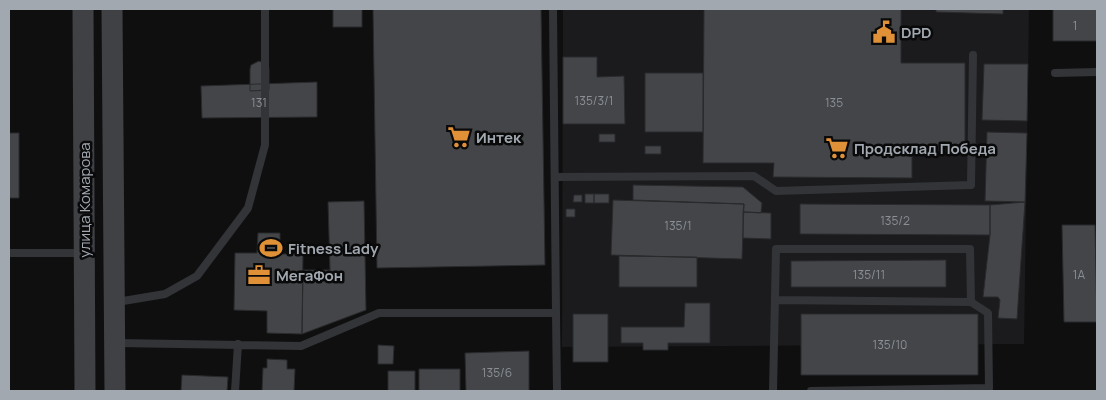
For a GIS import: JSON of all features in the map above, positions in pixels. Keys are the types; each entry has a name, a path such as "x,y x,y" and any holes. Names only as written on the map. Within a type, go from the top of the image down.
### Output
{"main road":[{"name":"улица Комарова","path":"83,9 85,391"},
{"path":"112,9 115,391"}],"lane":[{"path":"115,302 165,294 197,276 248,208 264,145 266,9"},
{"path":"553,9 557,391"},
{"path":"555,177 754,176 776,191 971,185 973,55"},
{"path":"1055,73 1097,72"},
{"path":"773,391 776,249 970,249 971,302"},
{"path":"9,253 84,253"},
{"path":"775,300 971,302 988,313 989,388 811,391"},
{"path":"115,343 301,346 379,313 556,313"},
{"path":"234,391 238,344"}],"shaded area":[{"path":"563,9 1029,9 1024,344 562,347"}],"building":[{"path":"333,9 362,9 362,27 333,27"},
{"name":"Интек","path":"373,9 541,9 545,265 377,268"},
{"path":"704,9 901,9 901,63 965,63 965,152 912,152 912,178 773,177 774,163 703,163"},
{"path":"936,9 1003,9 1003,14 936,12"},
{"path":"1053,9 1097,9 1097,41 1053,41"},
{"path":"563,57 597,57 597,77 624,76 625,124 563,124"},
{"path":"259,61 267,65 269,69 269,90 250,91 251,65"},
{"path":"984,64 1028,64 1027,121 982,120"},
{"path":"645,73 703,73 703,132 645,132"},
{"path":"317,82 317,117 202,118 201,86"},
{"path":"987,132 1027,133 1025,202 985,201"},
{"path":"9,133 19,133 19,198 9,198"},
{"path":"599,134 615,134 615,142 599,142"},
{"path":"645,146 661,146 661,154 645,154"},
{"path":"633,185 743,187 762,203 761,213 743,212 744,204 633,200"},
{"path":"585,194 594,194 594,203 585,203"},
{"path":"594,194 609,194 609,203 594,203"},
{"path":"574,195 582,195 582,202 573,202"},
{"path":"613,200 744,204 742,259 611,255"},
{"path":"364,201 366,310 302,334 303,270 330,270 328,202"},
{"path":"1025,202 1017,319 998,318 1000,300 998,297 983,297 990,235 990,205"},
{"path":"800,204 990,205 990,235 800,234"},
{"path":"566,209 575,209 575,217 566,217"},
{"path":"743,212 771,213 771,239 743,238"},
{"path":"1062,225 1095,225 1097,322 1064,322"},
{"path":"258,233 280,233 280,254 303,254 302,334 267,333 267,311 234,310 235,253 257,253"},
{"path":"619,256 697,257 697,287 619,287"},
{"path":"946,260 946,287 791,287 791,261"},
{"path":"685,303 710,303 710,343 668,343 668,350 643,350 643,343 621,343 621,327 684,327"},
{"path":"573,314 608,314 608,362 573,362"},
{"path":"801,314 978,314 978,375 801,375"},
{"path":"378,345 394,346 393,364 378,364"},
{"path":"529,351 529,391 466,391 465,353"},
{"path":"267,359 287,360 287,369 295,369 294,391 262,391 263,368 267,368"},
{"path":"419,369 460,369 460,391 419,391"},
{"path":"388,371 415,371 415,391 388,391"},
{"path":"182,375 228,377 227,391 181,391"}],"place":[{"name":"DPD","path":"884,32"},
{"name":"Интек","path":"459,137"},
{"name":"Продсклад Победа","path":"837,148"},
{"name":"Fitness Lady","path":"271,248"},
{"name":"МегаФон","path":"259,275"}]}
